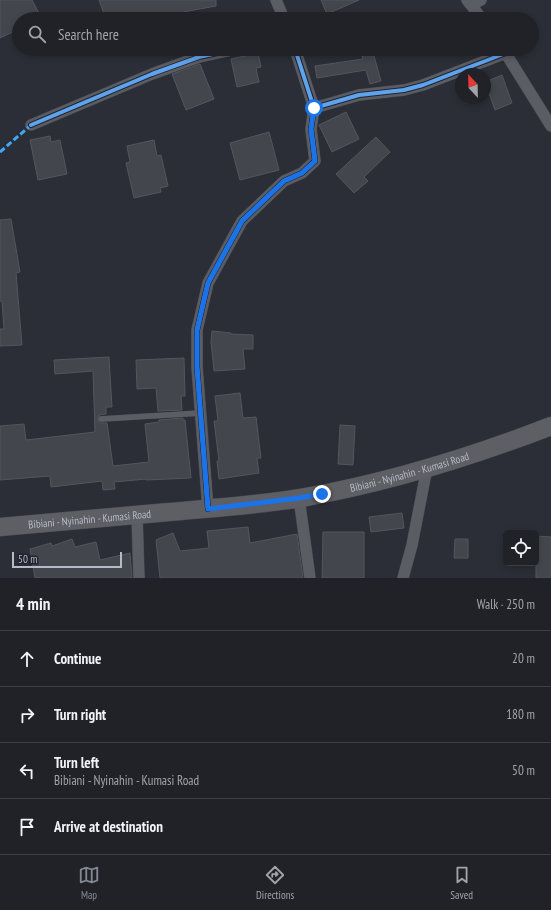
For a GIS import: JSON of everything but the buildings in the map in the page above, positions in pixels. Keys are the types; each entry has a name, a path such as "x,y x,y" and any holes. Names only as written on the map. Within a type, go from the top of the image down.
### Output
{"main road":[{"name":"Bibiani - Nyinahin - Kumasi Road","path":"0,526 208,509 299,498 353,487 427,468 551,428"}],"street":[{"path":"276,0 281,12"},
{"path":"474,2 479,12"},
{"path":"31,125 152,74 204,56"},
{"path":"208,509 197,367 197,330 208,283 242,221 284,181 302,173 315,161 311,129 314,108 297,56"},
{"path":"314,108 359,96 404,90 423,84 493,56"},
{"path":"508,56 551,126"},
{"path":"403,578 412,544 427,468"},
{"path":"299,498 310,578"},
{"path":"137,515 138,578"}],"lane":[{"path":"101,419 200,413"}],"marked path":[{"path":"0,152 31,125"}],"cycle path":[{"path":"31,125 152,74 204,56"},
{"path":"208,509 197,367 197,330 208,283 242,221 284,181 302,173 315,161 311,129 314,108 297,56"},
{"path":"314,108 359,95 404,90 423,85 498,56"}],"route":[{"path":"314,108 311,129 315,161 302,173 284,181 242,221 208,283 197,330 197,367 208,509 322,494"}]}
